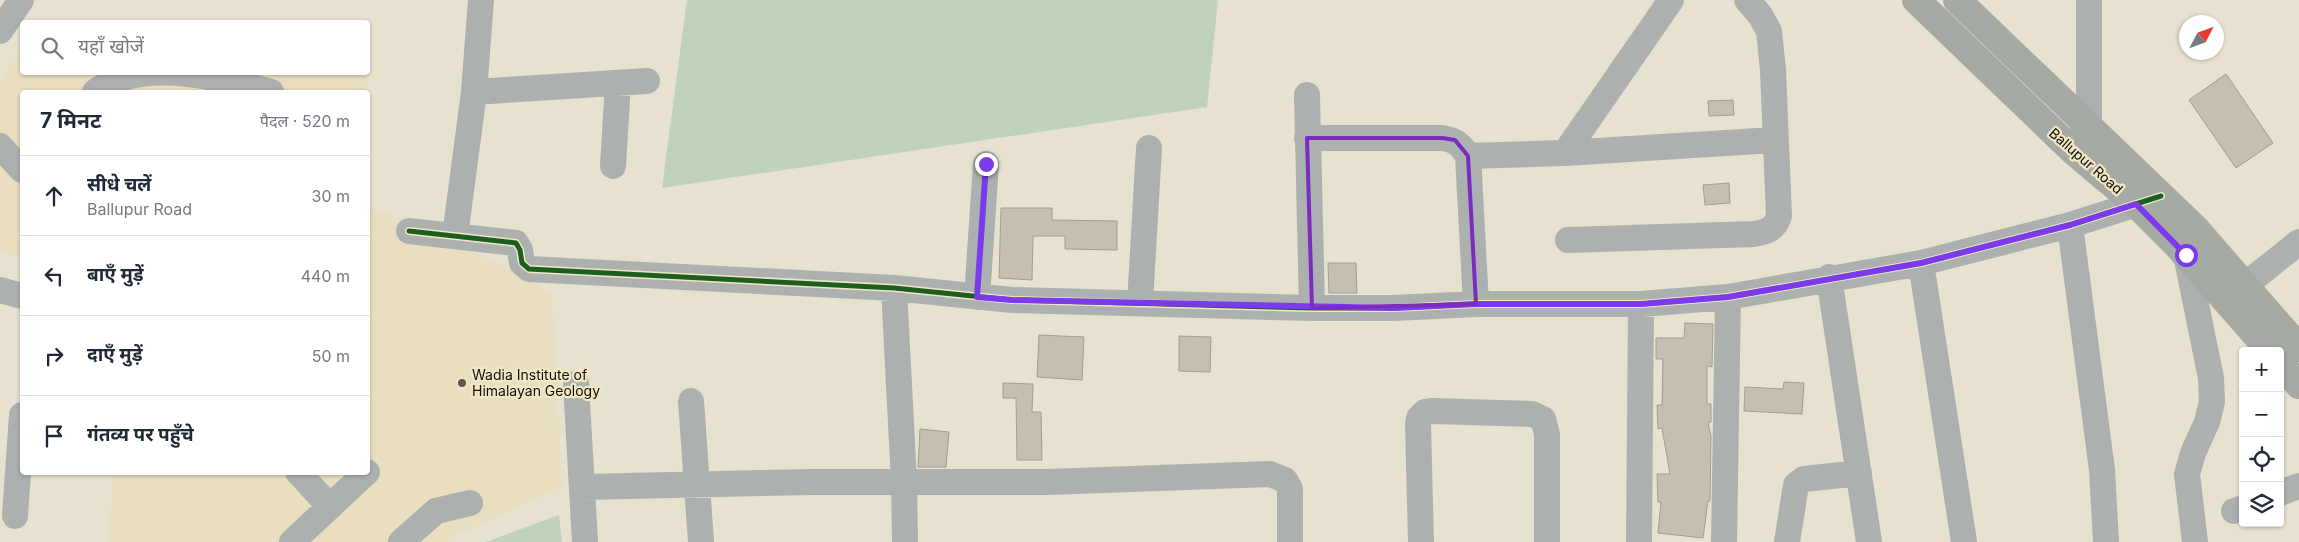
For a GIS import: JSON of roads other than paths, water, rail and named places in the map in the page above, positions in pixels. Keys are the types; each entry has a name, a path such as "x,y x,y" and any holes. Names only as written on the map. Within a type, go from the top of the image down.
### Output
{"main road":[{"name":"Ballupur Road","path":"1916,0 2071,149 2195,228 2299,348"},
{"name":"Ballupur Road","path":"1958,0 2089,126 2149,200 2186,255 2266,347"},
{"path":"2284,367 2299,384"}],"street":[{"path":"0,31 21,0"},
{"path":"455,236 474,92 481,0"},
{"path":"1566,153 1671,0"},
{"path":"1568,240 1754,234 1771,230 1777,223 1779,216 1774,140 1773,70 1769,31 1747,0"},
{"path":"2071,149 2089,126 2089,0"},
{"path":"98,90 114,80 134,75"},
{"path":"193,75 231,81 264,90"},
{"path":"474,92 647,81"},
{"path":"613,166 618,83"},
{"path":"1307,95 1312,308"},
{"path":"1308,138 1442,138 1455,140 1461,145 1468,156 1476,304"},
{"path":"1468,156 1566,153 1774,140"},
{"path":"1140,303 1149,148"},
{"path":"977,297 986,164"},
{"path":"410,232 516,243 522,263 529,269 894,288 1012,300 1312,308 1394,308 1476,304 1641,304 1728,297 1830,277 1921,263 2070,225 2149,200"},
{"path":"2070,225 2102,470 2106,542"},
{"path":"2248,287 2254,278 2299,242"},
{"path":"2186,255 2211,378 2212,402 2207,422 2193,453 2187,474 2194,542"},
{"path":"1921,263 1964,542"},
{"path":"1830,277 1869,542"},
{"path":"894,288 904,482 905,542"},
{"path":"0,290 20,295"},
{"path":"1724,542 1728,297"},
{"path":"1639,542 1641,304"},
{"path":"576,384 585,542"},
{"path":"691,400 695,483 701,542"},
{"path":"1421,542 1418,424 1419,418 1425,412 1433,411 1532,414 1543,419 1547,434 1547,542"},
{"path":"15,516 20,444"},
{"path":"1787,542 1796,485 1804,479 1859,473"},
{"path":"582,487 695,483 1048,482 1270,474 1285,480 1290,489 1290,542"},
{"path":"301,475 330,507"},
{"path":"301,539 330,507 365,475"},
{"path":"2284,492 2299,486"},
{"path":"401,542 436,511 470,503"}],"place":[{"name":"Wadia Institute of Himalayan Geology","path":"462,383"}]}
